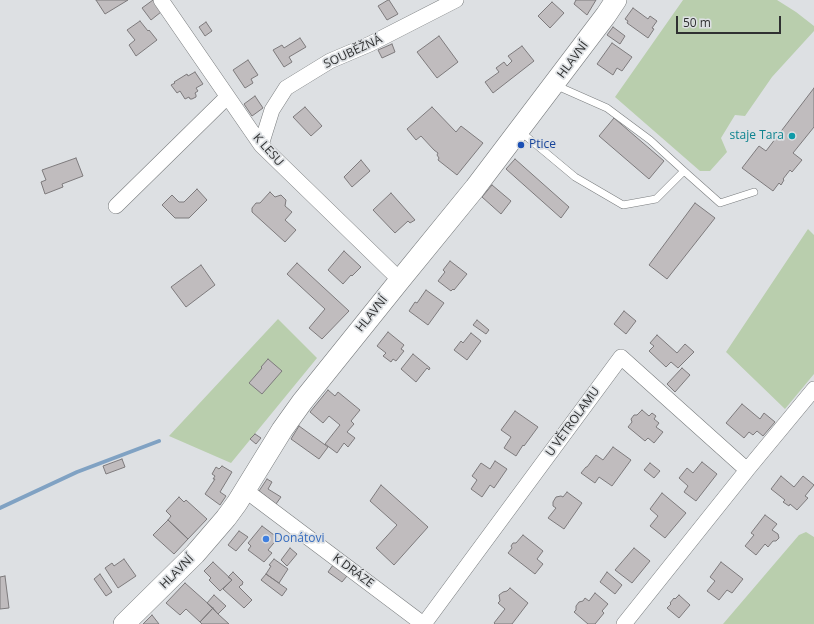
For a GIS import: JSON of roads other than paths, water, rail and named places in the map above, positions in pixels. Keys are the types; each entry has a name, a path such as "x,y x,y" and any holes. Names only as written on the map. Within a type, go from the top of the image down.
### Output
{"main road":[{"name":"HLAVNÍ","path":"124,624 195,554 226,518 237,503 282,430 302,402 475,188 616,0"}],"street":[{"name":"K LESU","path":"161,0 261,145 400,280"},
{"name":"SOUBĚŽNÁ","path":"261,145 272,110 286,88 330,60 370,44 456,0"},
{"path":"116,206 227,97"},
{"name":"U VĚTROLAMU","path":"424,624 621,357 747,470"},
{"path":"624,624 814,389"},
{"name":"K DRÁZE","path":"245,490 424,624"}],"lane":[{"path":"554,84 607,108 650,140 720,203 754,192"},
{"path":"519,130 574,177 623,205 656,199 684,171"}],"waterway":[{"path":"0,508 77,472 159,441"}],"place":[{"name":"staje Tara","path":"792,136"},
{"name":"Ptice","path":"521,145"},
{"name":"Donátovi","path":"266,539"}]}
